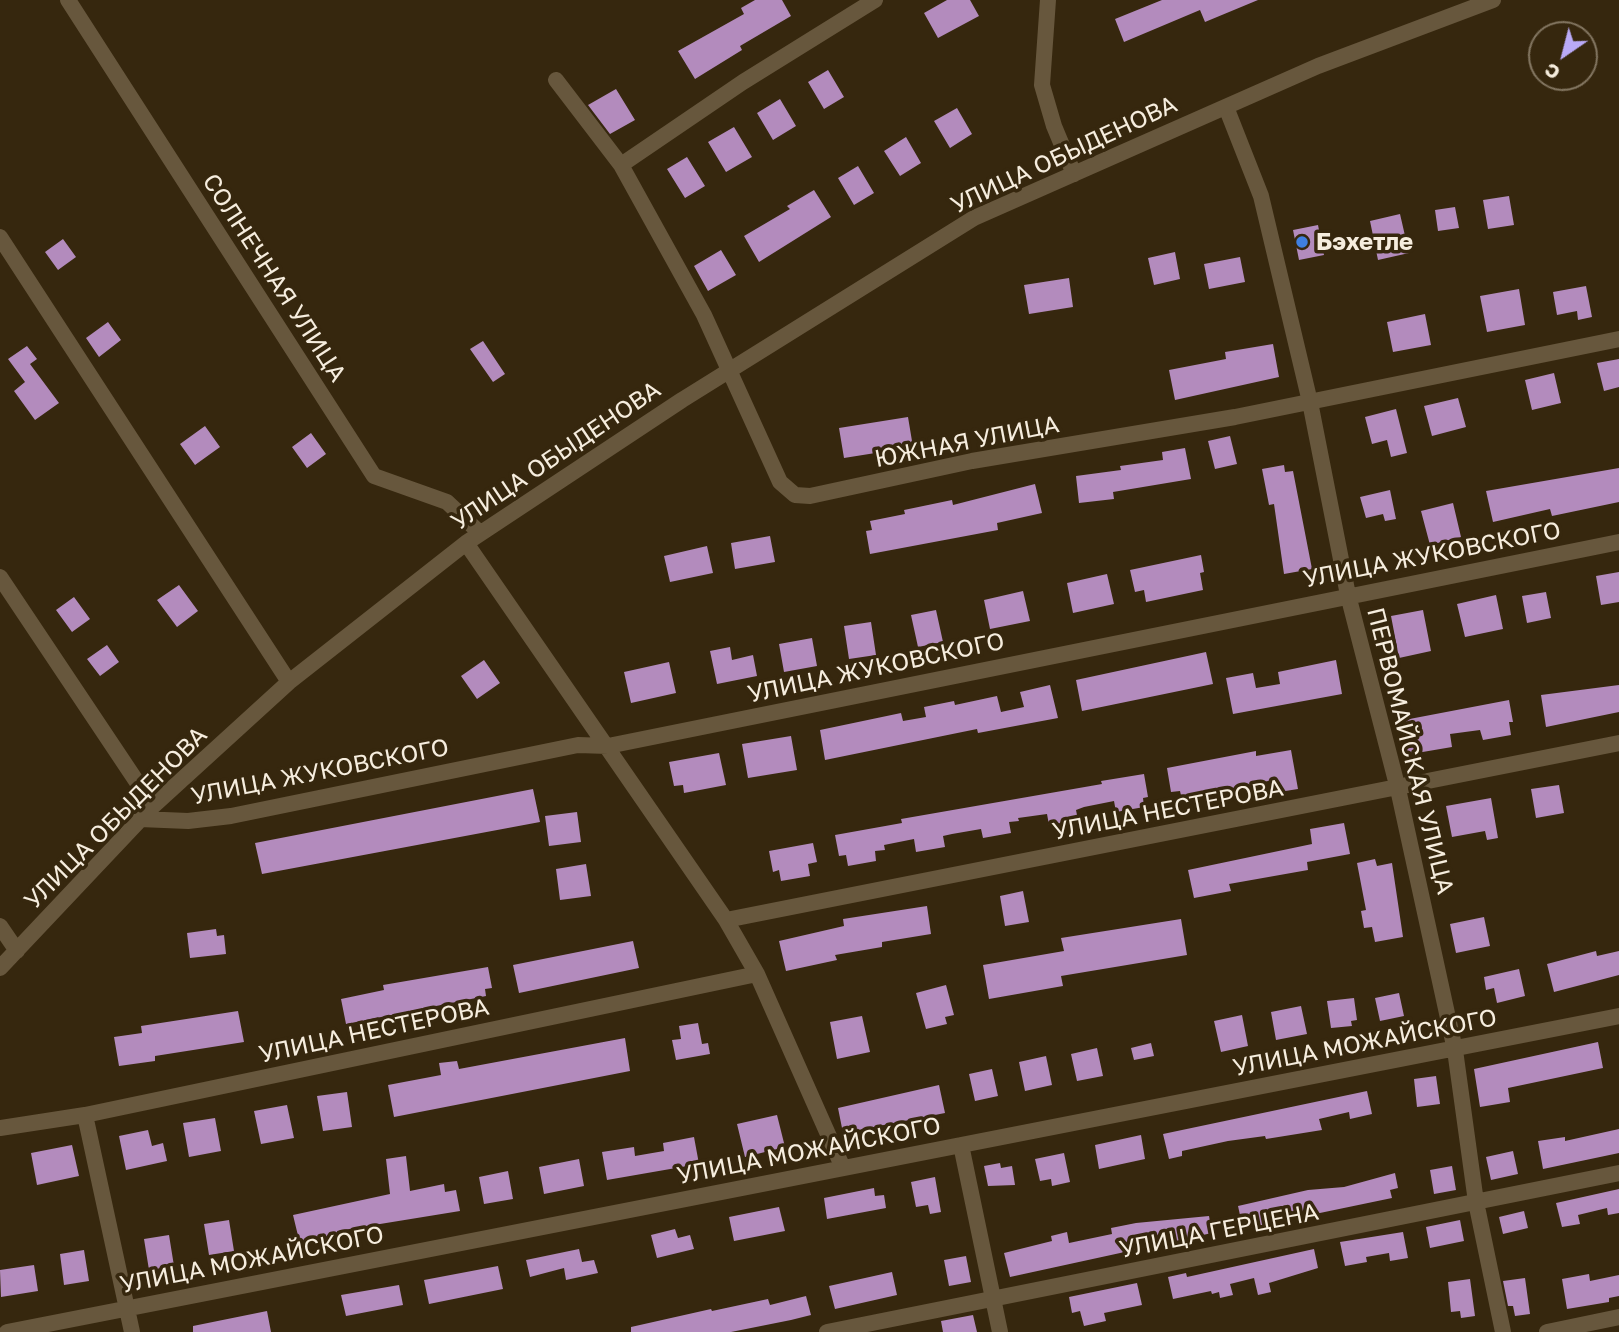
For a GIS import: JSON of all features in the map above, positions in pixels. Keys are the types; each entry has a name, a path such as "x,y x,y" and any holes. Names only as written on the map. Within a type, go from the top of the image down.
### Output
{"street":[{"name":"СОЛНЕЧНАЯ УЛИЦА","path":"68,0 374,476 447,502 480,533"},
{"path":"621,165 743,82 875,0"},
{"path":"1048,0 1042,85 1054,126 1074,174"},
{"name":"УЛИЦА ОБЫДЕНОВА","path":"0,968 153,806 289,682 480,533 730,370 974,218 1318,66 1493,0"},
{"name":"ЮЖНАЯ УЛИЦА","path":"556,80 621,165 704,315 780,481 794,495 810,496 972,461 1144,434 1619,340"},
{"name":"ПЕРВОМАЙСКАЯ УЛИЦА","path":"1226,107 1261,196 1310,402 1348,595 1398,789 1455,1050 1476,1202 1503,1332"},
{"path":"0,237 289,682"},
{"name":"УЛИЦА ЖУКОВСКОГО","path":"140,819 188,821 231,816 578,745 608,746 1619,542"},
{"path":"466,543 726,920 757,974 843,1168"},
{"path":"0,577 153,806"},
{"name":"УЛИЦА НЕСТЕРОВА","path":"726,920 1398,789 1619,743"},
{"path":"0,926 17,951"},
{"name":"УЛИЦА НЕСТЕРОВА","path":"0,1128 85,1115 757,974"},
{"name":"УЛИЦА МОЖАЙСКОГО","path":"7,1332 1619,1016"},
{"path":"85,1115 132,1332"},
{"path":"961,1145 1000,1332"},
{"name":"УЛИЦА ГЕРЦЕНА","path":"827,1332 1619,1172"},
{"path":"1547,1332 1619,1317"}],"building":[{"path":"755,0 782,0 791,16 740,46 742,50 695,79 678,51 744,14 741,8"},
{"path":"947,0 970,0 979,16 938,38 924,13"},
{"path":"1162,0 1258,0 1205,22 1200,10 1124,42 1115,19"},
{"path":"828,70 844,97 824,109 808,82"},
{"path":"616,89 635,120 610,134 588,105"},
{"path":"780,99 796,126 773,140 757,113"},
{"path":"957,108 972,134 950,148 934,121"},
{"path":"734,127 752,157 726,172 708,142"},
{"path":"906,137 921,163 900,176 884,151"},
{"path":"687,157 705,186 685,198 667,169"},
{"path":"858,166 874,193 854,205 838,178"},
{"path":"814,190 831,217 759,262 744,236 790,209 787,206"},
{"path":"1509,196 1514,225 1488,229 1483,200"},
{"path":"1455,207 1459,228 1438,231 1435,210"},
{"path":"1400,214 1409,253 1378,260 1370,221"},
{"path":"1318,225 1324,255 1299,260 1293,230"},
{"path":"63,239 76,257 58,270 45,252"},
{"path":"721,250 736,275 708,291 694,266"},
{"path":"1175,252 1180,279 1154,285 1148,258"},
{"path":"1240,257 1245,282 1209,289 1204,264"},
{"path":"1069,278 1073,307 1029,314 1024,285"},
{"path":"1586,286 1592,317 1578,320 1577,311 1557,315 1553,292"},
{"path":"1519,289 1525,325 1487,332 1480,296"},
{"path":"1425,314 1431,345 1393,352 1387,322"},
{"path":"108,322 121,340 99,357 86,338"},
{"path":"483,341 505,374 493,382 470,349"},
{"path":"1273,344 1279,377 1175,400 1169,370 1226,359 1225,352"},
{"path":"27,346 37,359 30,364 59,403 35,420 14,391 25,382 8,359"},
{"path":"1619,359 1619,387 1604,391 1597,363"},
{"path":"1554,373 1561,403 1532,410 1525,380"},
{"path":"1458,398 1466,427 1432,436 1424,406"},
{"path":"1396,409 1407,453 1391,457 1387,440 1372,444 1365,417"},
{"path":"908,417 913,447 844,458 839,428"},
{"path":"205,426 220,447 195,465 180,444"},
{"path":"311,433 326,454 307,468 292,447"},
{"path":"1230,436 1237,464 1215,469 1208,441"},
{"path":"1185,448 1191,479 1113,492 1114,499 1079,503 1076,476 1121,470 1120,466 1163,460 1162,452"},
{"path":"1284,465 1285,472 1293,471 1312,569 1284,574 1274,504 1269,505 1262,469"},
{"path":"1619,468 1619,502 1552,516 1550,509 1493,522 1486,491"},
{"path":"1035,484 1042,513 997,523 998,530 870,554 866,531 872,530 870,521 905,514 904,510 952,500 953,505"},
{"path":"1390,490 1396,519 1385,521 1383,514 1366,518 1360,497"},
{"path":"1453,503 1461,537 1430,545 1421,511"},
{"path":"770,536 775,562 735,569 731,543"},
{"path":"707,546 713,573 670,582 664,556"},
{"path":"1201,555 1203,590 1146,602 1144,590 1135,592 1130,570"},
{"path":"1619,572 1619,602 1601,605 1596,576"},
{"path":"1107,574 1114,604 1073,613 1067,583"},
{"path":"179,585 198,611 177,627 157,600"},
{"path":"1023,591 1030,621 990,629 984,600"},
{"path":"1546,592 1551,618 1527,623 1522,596"},
{"path":"1496,595 1503,629 1465,637 1457,604"},
{"path":"74,597 90,619 72,632 56,610"},
{"path":"936,610 943,642 918,647 911,615"},
{"path":"1423,610 1431,651 1399,658 1391,616"},
{"path":"871,622 876,655 849,659 844,626"},
{"path":"812,638 817,666 784,672 779,644"},
{"path":"107,645 119,662 100,676 87,659"},
{"path":"730,647 732,660 753,655 757,676 717,684 710,651"},
{"path":"1206,652 1213,684 1082,711 1076,680"},
{"path":"484,660 500,683 477,699 461,676"},
{"path":"1336,660 1342,694 1233,714 1226,678 1253,673 1256,688 1280,684 1278,672"},
{"path":"669,662 676,693 631,703 624,672"},
{"path":"1050,685 1058,718 978,733 977,729 825,760 820,730 901,713 903,721 926,717 924,707 954,701 955,705 997,696 1001,712 1024,707 1020,692"},
{"path":"1619,685 1619,712 1546,727 1541,695"},
{"path":"1509,700 1513,722 1509,722 1511,735 1483,740 1480,730 1450,734 1452,747 1405,755 1399,721"},
{"path":"791,736 797,770 748,778 742,744"},
{"path":"1291,750 1298,789 1279,792 1277,779 1182,800 1180,791 1171,792 1167,768 1256,751 1256,756"},
{"path":"719,753 726,785 684,793 683,785 674,786 669,762"},
{"path":"1144,774 1148,797 1143,798 1144,807 1116,812 1114,801 1076,810 1078,820 1049,825 1047,814 1018,818 1019,821 1009,822 1011,833 983,838 981,829 952,834 943,836 945,847 916,852 914,839 884,845 885,850 875,851 876,861 848,866 846,855 839,856 835,835 902,823 901,819 1102,784 1101,781"},
{"path":"1559,785 1564,813 1536,818 1531,789"},
{"path":"533,789 540,822 262,874 255,843"},
{"path":"1491,798 1498,838 1487,840 1485,831 1452,837 1446,806"},
{"path":"577,812 581,842 549,846 545,816"},
{"path":"1344,823 1350,854 1307,862 1308,870 1229,884 1231,891 1194,898 1188,870 1312,844 1310,829"},
{"path":"813,843 817,862 808,864 810,876 781,881 779,870 773,872 769,851"},
{"path":"1375,859 1377,866 1392,863 1403,937 1375,942 1372,927 1364,928 1361,911 1366,910 1357,863"},
{"path":"586,864 591,896 560,900 556,869"},
{"path":"1023,891 1029,922 1005,926 1000,896"},
{"path":"927,906 931,934 882,942 882,947 835,955 837,960 786,971 779,941 844,926 843,919"},
{"path":"1484,917 1490,946 1456,953 1450,924"},
{"path":"1181,919 1187,955 1061,976 1063,986 989,999 983,965 1064,951 1061,938"},
{"path":"216,929 217,936 224,935 226,954 190,958 187,933"},
{"path":"633,941 639,968 519,993 513,965"},
{"path":"1596,951 1597,956 1619,951 1619,975 1554,992 1547,964"},
{"path":"488,967 492,988 485,989 486,996 346,1024 341,999 384,990 383,985"},
{"path":"1519,969 1525,996 1497,1003 1494,988 1486,990 1484,977"},
{"path":"946,985 954,1015 945,1017 947,1024 926,1029 916,993"},
{"path":"1399,993 1404,1016 1380,1021 1375,998"},
{"path":"1354,998 1357,1020 1351,1021 1352,1026 1331,1028 1327,1001"},
{"path":"1301,1006 1307,1034 1276,1040 1271,1012"},
{"path":"238,1011 244,1042 155,1056 155,1061 119,1066 114,1037 142,1033 141,1026"},
{"path":"1242,1015 1248,1046 1221,1052 1214,1021"},
{"path":"862,1016 870,1052 837,1059 830,1022"},
{"path":"698,1023 702,1044 708,1043 710,1054 676,1060 672,1040 681,1039 679,1026"},
{"path":"625,1038 630,1071 394,1117 388,1085 441,1075 439,1063 457,1061 459,1069"},
{"path":"1598,1042 1603,1068 1508,1088 1510,1102 1480,1107 1474,1069"},
{"path":"1151,1043 1154,1056 1134,1060 1131,1048"},
{"path":"1097,1048 1103,1076 1077,1081 1071,1054"},
{"path":"1046,1056 1052,1085 1025,1091 1019,1062"},
{"path":"992,1069 998,1096 975,1101 969,1074"},
{"path":"1436,1076 1440,1104 1417,1107 1414,1079"},
{"path":"939,1085 945,1113 843,1133 838,1108"},
{"path":"1367,1091 1372,1114 1350,1119 1349,1112 1319,1119 1322,1130 1266,1139 1265,1136 1228,1141 1182,1151 1182,1156 1169,1159 1163,1134"},
{"path":"347,1092 352,1127 323,1131 317,1096"},
{"path":"287,1105 294,1138 261,1144 254,1111"},
{"path":"777,1115 785,1147 745,1157 737,1124"},
{"path":"215,1118 221,1151 189,1157 183,1123"},
{"path":"1619,1129 1619,1153 1543,1169 1538,1141 1565,1137 1565,1141"},
{"path":"148,1130 152,1146 163,1143 167,1161 126,1170 119,1136"},
{"path":"1141,1135 1145,1159 1099,1169 1095,1145"},
{"path":"694,1137 699,1164 607,1180 602,1152 634,1147 635,1156 664,1151 663,1143"},
{"path":"72,1145 79,1176 37,1185 31,1153"},
{"path":"1513,1151 1518,1174 1491,1180 1486,1157"},
{"path":"1064,1153 1070,1182 1052,1186 1051,1179 1040,1181 1035,1159"},
{"path":"406,1156 410,1191 444,1184 445,1192 456,1190 460,1211 337,1231 338,1236 300,1244 293,1215 390,1194 386,1159"},
{"path":"579,1159 584,1186 544,1194 539,1167"},
{"path":"1000,1163 1001,1168 1012,1166 1015,1185 988,1186 984,1166"},
{"path":"1452,1166 1456,1190 1434,1194 1430,1170"},
{"path":"508,1171 513,1199 484,1204 479,1177"},
{"path":"1395,1173 1398,1188 1390,1190 1392,1198 1243,1229 1238,1206 1308,1190 1344,1187"},
{"path":"935,1177 941,1212 930,1214 928,1205 916,1207 911,1182"},
{"path":"874,1188 875,1196 884,1195 886,1208 827,1219 824,1198"},
{"path":"1619,1189 1619,1213 1608,1215 1607,1208 1578,1215 1580,1224 1562,1227 1556,1203"},
{"path":"779,1207 785,1231 734,1241 729,1217"},
{"path":"1524,1211 1528,1228 1503,1234 1499,1217"},
{"path":"1209,1216 1212,1233 1010,1277 1004,1253 1052,1241 1051,1236 1067,1232 1069,1243 1112,1234 1111,1228 1136,1223"},
{"path":"229,1220 234,1251 209,1255 204,1224"},
{"path":"1460,1220 1464,1241 1430,1248 1426,1227"},
{"path":"675,1229 678,1238 690,1235 694,1249 657,1258 651,1235"},
{"path":"1403,1232 1408,1258 1390,1261 1389,1253 1366,1257 1367,1262 1345,1266 1340,1242"},
{"path":"169,1235 174,1266 149,1270 144,1239"},
{"path":"579,1249 582,1262 594,1260 598,1273 566,1280 564,1268 530,1277 526,1260"},
{"path":"1314,1249 1318,1268 1269,1283 1271,1292 1258,1295 1254,1278 1230,1284 1233,1295 1220,1298 1219,1292 1212,1294 1211,1291 1173,1299 1168,1277 1186,1273 1187,1277"},
{"path":"84,1250 89,1281 64,1285 60,1254"},
{"path":"966,1256 971,1282 949,1286 944,1260"},
{"path":"34,1265 38,1291 1,1297 0,1270"},
{"path":"498,1266 503,1289 429,1304 424,1280"},
{"path":"892,1272 897,1295 835,1309 829,1286"},
{"path":"1589,1274 1590,1281 1619,1275 1619,1296 1609,1298 1609,1302 1567,1309 1562,1279"},
{"path":"1525,1278 1530,1314 1515,1316 1513,1306 1508,1306 1503,1281"},
{"path":"1470,1279 1475,1316 1461,1318 1460,1311 1451,1312 1448,1282"},
{"path":"1137,1283 1142,1305 1104,1313 1106,1321 1084,1326 1080,1311 1072,1313 1069,1297"},
{"path":"399,1285 403,1305 346,1316 341,1295"},
{"path":"806,1296 811,1315 791,1320 731,1332 631,1332 631,1327 711,1309 712,1311 768,1299 770,1305"},
{"path":"267,1311 271,1332 193,1332 193,1326"},
{"path":"973,1315 977,1332 943,1332 941,1321"}],"place":[{"name":"Бэхетле","path":"1302,242"}]}
